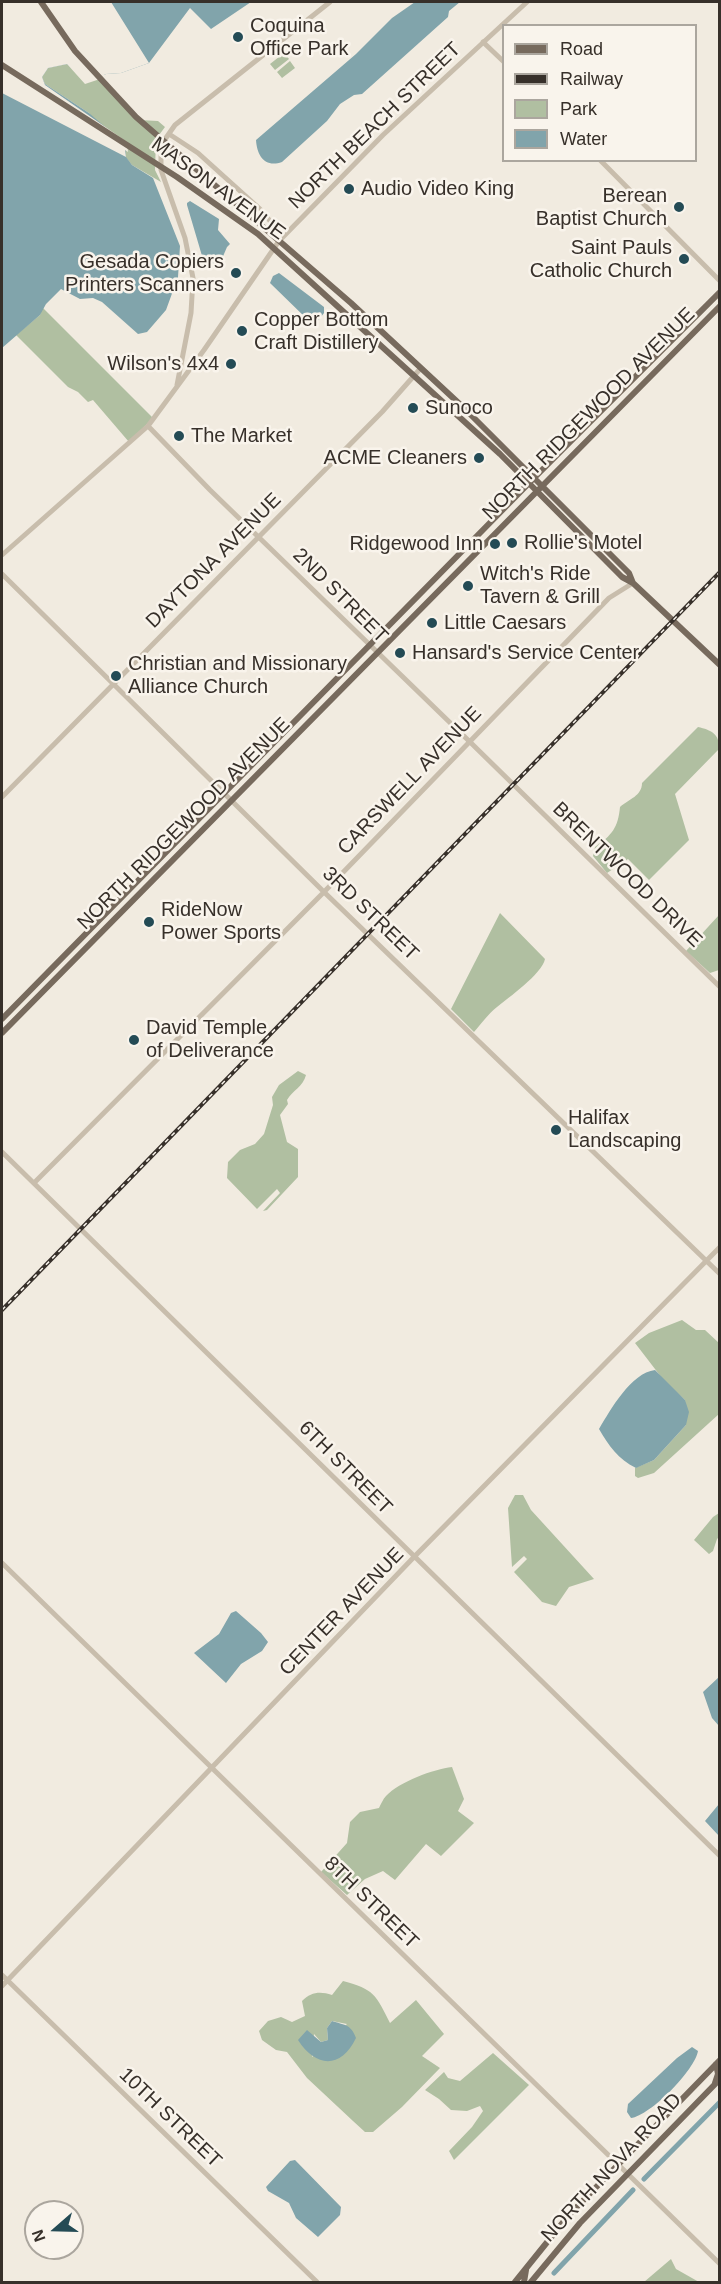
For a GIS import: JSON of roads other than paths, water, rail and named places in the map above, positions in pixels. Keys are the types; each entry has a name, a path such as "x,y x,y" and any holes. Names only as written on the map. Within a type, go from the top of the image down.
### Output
{"main road":[{"name":"MASON AVENUE","path":"41,2 89,68 136,117 351,303 471,415 624,579 633,583 720,665"},
{"name":"MASON AVENUE","path":"2,65 177,177 258,234 532,480"},
{"name":"NORTH RIDGEWOOD AVENUE","path":"2,1019 720,292"},
{"name":"NORTH RIDGEWOOD AVENUE","path":"2,1033 720,306"},
{"path":"56,977 58,962"},
{"path":"45,989 49,971"},
{"path":"717,2081 718,2062"},
{"name":"NORTH NOVA ROAD","path":"515,2283 554,2232 718,2062"},
{"name":"NORTH NOVA ROAD","path":"531,2283 571,2232 717,2081"},
{"path":"524,2283 526,2267"}],"street":[{"path":"176,387 191,313 193,278 185,238 160,170 161,145 178,123 330,2"},
{"name":"NORTH BEACH STREET","path":"503,24 527,2"},
{"name":"NORTH BEACH STREET","path":"2,555 148,426 279,241 383,135 502,25"},
{"path":"483,42 502,60"},
{"path":"169,134 198,153 236,186 276,228 279,241"},
{"path":"602,162 720,281"},
{"name":"DAYTONA AVENUE","path":"2,797 382,412 420,369"},
{"name":"2ND STREET","path":"148,426 369,646 513,785"},
{"name":"3RD STREET","path":"2,574 324,892 720,1274"},
{"name":"CARSWELL AVENUE","path":"34,1183 324,892 609,598 633,583"},
{"name":"BRENTWOOD DRIVE","path":"513,785 720,987"},
{"name":"6TH STREET","path":"2,1152 720,1856"},
{"name":"CENTER AVENUE","path":"2,1986 414,1557 720,1247"},
{"name":"8TH STREET","path":"2,1563 720,2264"},
{"name":"10TH STREET","path":"2,1975 317,2283"}],"water":[{"path":"2,2 251,2 211,29 190,8 149,63 121,73 106,74 87,83 67,64 48,68 42,77 45,84 89,113 125,144 126,157 132,165 153,178 180,246 178,277 166,310 147,332 138,334 102,302 93,298 80,299 61,289 46,304 40,315 2,348"},
{"path":"415,2 460,2 449,11 448,17 362,94 354,95 340,104 327,121 282,162 271,163 263,159 258,151 256,140 356,54 392,18"},
{"path":"190,201 219,219 218,230 230,244 221,261 223,265 220,269 205,266 187,205"},
{"path":"279,273 324,307 324,313 317,322 309,321 270,283 273,276"},
{"path":"655,1370 685,1400 689,1412 686,1425 654,1460 636,1468 614,1452 599,1429 622,1393 638,1378"},
{"path":"236,1611 268,1642 262,1651 241,1664 226,1683 194,1653 219,1634 231,1613"},
{"path":"719,1677 719,1726 712,1718 703,1692"},
{"path":"719,1804 719,1836 705,1821"},
{"path":"332,2021 344,2024 356,2038 350,2048 336,2060 320,2060 305,2049 298,2040 307,2030 321,2042 328,2040 327,2028"},
{"path":"692,2047 698,2051 689,2069 680,2080 660,2101 631,2118 627,2112 628,2104"},
{"path":"295,2160 341,2207 340,2215 318,2237 296,2218 289,2203 268,2191 266,2187 290,2161"}],"waterway":[{"path":"644,2179 720,2102"},
{"path":"554,2273 633,2190"}],"railway":[{"path":"2,1310 720,572"}],"place":[{"name":"Coquina Office Park","path":"238,37"},
{"name":"Audio Video King","path":"349,189"},
{"name":"Berean Baptist Church","path":"679,207"},
{"name":"Saint Pauls Catholic Church","path":"684,259"},
{"name":"Gesada Copiers Printers Scanners","path":"236,273"},
{"name":"Copper Bottom Craft Distillery","path":"242,331"},
{"name":"Wilson's 4x4","path":"231,364"},
{"name":"Sunoco","path":"413,408"},
{"name":"The Market","path":"179,436"},
{"name":"ACME Cleaners","path":"479,458"},
{"name":"Rollie's Motel","path":"512,543"},
{"name":"Ridgewood Inn","path":"495,544"},
{"name":"Witch's Ride Tavern & Grill","path":"468,586"},
{"name":"Little Caesars","path":"432,623"},
{"name":"Hansard's Service Center","path":"400,653"},
{"name":"Christian and Missionary Alliance Church","path":"116,676"},
{"name":"RideNow Power Sports","path":"149,922"},
{"name":"David Temple of Deliverance","path":"134,1040"},
{"name":"Halifax Landscaping","path":"556,1130"}]}
